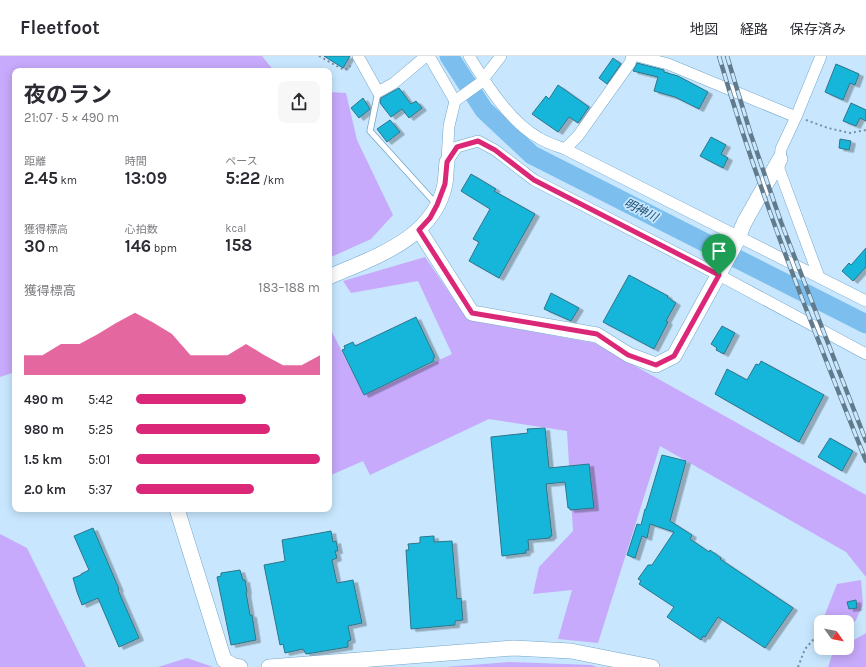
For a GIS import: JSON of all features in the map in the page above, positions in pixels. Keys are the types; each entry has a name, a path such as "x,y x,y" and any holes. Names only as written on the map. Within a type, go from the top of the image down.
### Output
{"street":[{"path":"355,59 378,92 394,83 426,56"},
{"path":"429,56 455,101"},
{"path":"469,56 482,81 512,117 539,138 565,149 738,240 819,277 866,301"},
{"path":"332,276 393,249 419,230 430,218 445,184 449,126 455,101 482,81 501,56"},
{"path":"565,149 578,136 630,63 632,56"},
{"path":"637,56 668,64 796,116"},
{"path":"819,277 779,169 781,149 821,56"},
{"path":"447,162 457,147 478,141 495,150 534,180 722,271 866,354"},
{"path":"419,230 472,313 597,334 628,355 656,365 674,356 722,271 738,240 744,223 780,159"},
{"path":"178,512 224,660 234,666 240,667"},
{"path":"269,667 514,648 571,651 652,667"}],"lane":[{"path":"378,92 370,131 437,205"}],"path":[{"path":"319,56 344,70 349,68 355,59"},
{"path":"796,116 828,128 850,133 866,130"},
{"path":"798,667 806,649 814,639"}],"shaded area":[{"path":"0,56 262,56 272,68 12,68 12,373 0,377"},
{"path":"332,92 346,93 357,140 393,215 371,239 332,257"},
{"path":"425,257 468,320 594,343 866,495 866,577 846,552 660,446 598,643 558,639 572,590 533,594 539,567 573,531 567,431 489,419 370,475 363,461 332,475 332,332 364,395 452,354 418,281 351,293 343,281"},
{"path":"0,534 27,548 86,667 0,667"},
{"path":"861,580 863,605 855,622 854,615 825,615 837,584"},
{"path":"866,633 866,667 828,667 832,655 854,655 854,640"},
{"path":"187,658 213,667 158,667"},
{"path":"511,662 591,665 597,667 445,667"}],"building":[{"path":"324,56 350,56 343,68"},
{"path":"613,58 621,64 607,84 599,78"},
{"path":"637,63 664,70 664,72 678,76 708,92 699,109 675,97 654,91 658,77 633,71"},
{"path":"836,64 859,74 855,85 850,83 843,100 825,92"},
{"path":"558,85 589,107 578,123 569,117 558,132 532,114 546,96 549,99"},
{"path":"399,88 411,104 416,101 422,108 409,118 402,109 391,117 380,103 381,98"},
{"path":"363,98 370,109 359,118 351,108"},
{"path":"851,103 866,110 866,121 860,118 856,126 843,121"},
{"path":"390,120 400,132 387,142 377,129"},
{"path":"711,137 726,145 721,154 728,158 723,168 700,156"},
{"path":"840,139 851,141 849,150 839,148"},
{"path":"471,174 496,189 494,191 535,214 499,278 469,261 479,242 473,239 490,209 461,191"},
{"path":"866,248 866,267 853,281 842,271 849,263 851,265"},
{"path":"629,275 668,296 667,297 676,303 666,321 668,322 654,349 603,322"},
{"path":"551,293 579,308 571,321 544,309"},
{"path":"416,317 435,357 433,358 434,361 364,395 342,350 345,349 344,346 353,342 355,346"},
{"path":"722,326 735,333 724,354 716,350 717,348 711,344"},
{"path":"761,361 824,395 799,442 715,394 727,369 747,380 756,364 759,365"},
{"path":"545,428 549,468 589,464 594,508 570,510 570,508 568,508 565,482 546,484 552,536 550,536 550,538 528,540 529,550 526,550 526,553 502,556 491,437 528,433 527,429"},
{"path":"830,438 853,451 842,471 818,457"},
{"path":"662,455 686,461 670,521 692,535 690,539 709,552 710,550 721,558 720,559 793,608 765,648 718,617 705,637 703,636 701,640 667,617 674,607 639,584 641,581 638,579 648,565 652,565 674,532 650,524 647,538 642,536 635,558 627,555 637,524 641,525"},
{"path":"93,528 139,638 119,647 98,598 82,605 73,578 89,570 74,536"},
{"path":"331,531 333,542 336,541 338,551 335,551 337,558 332,560 337,583 353,580 362,623 348,626 351,640 348,641 348,647 306,654 303,649 285,653 283,644 280,645 264,565 285,561 282,540"},
{"path":"434,536 434,542 452,541 457,599 461,598 463,620 455,621 455,625 411,629 406,550 409,550 408,544 420,543 420,537"},
{"path":"240,570 243,580 245,580 250,615 252,615 256,640 231,645 217,577 221,576 221,573"},
{"path":"856,600 857,608 849,609 847,602"}],"waterway":[{"name":"明神川","path":"449,56 484,110 532,155 866,324"}],"railway":[{"path":"719,56 751,159 769,210 866,461"},
{"path":"727,56 751,135 781,222 866,441"}],"route":[{"path":"478,141 495,150 534,180 719,275 674,356 656,365 628,355 597,334 472,313 419,230 430,218 437,205 445,184 447,162 457,147 478,141"}]}
